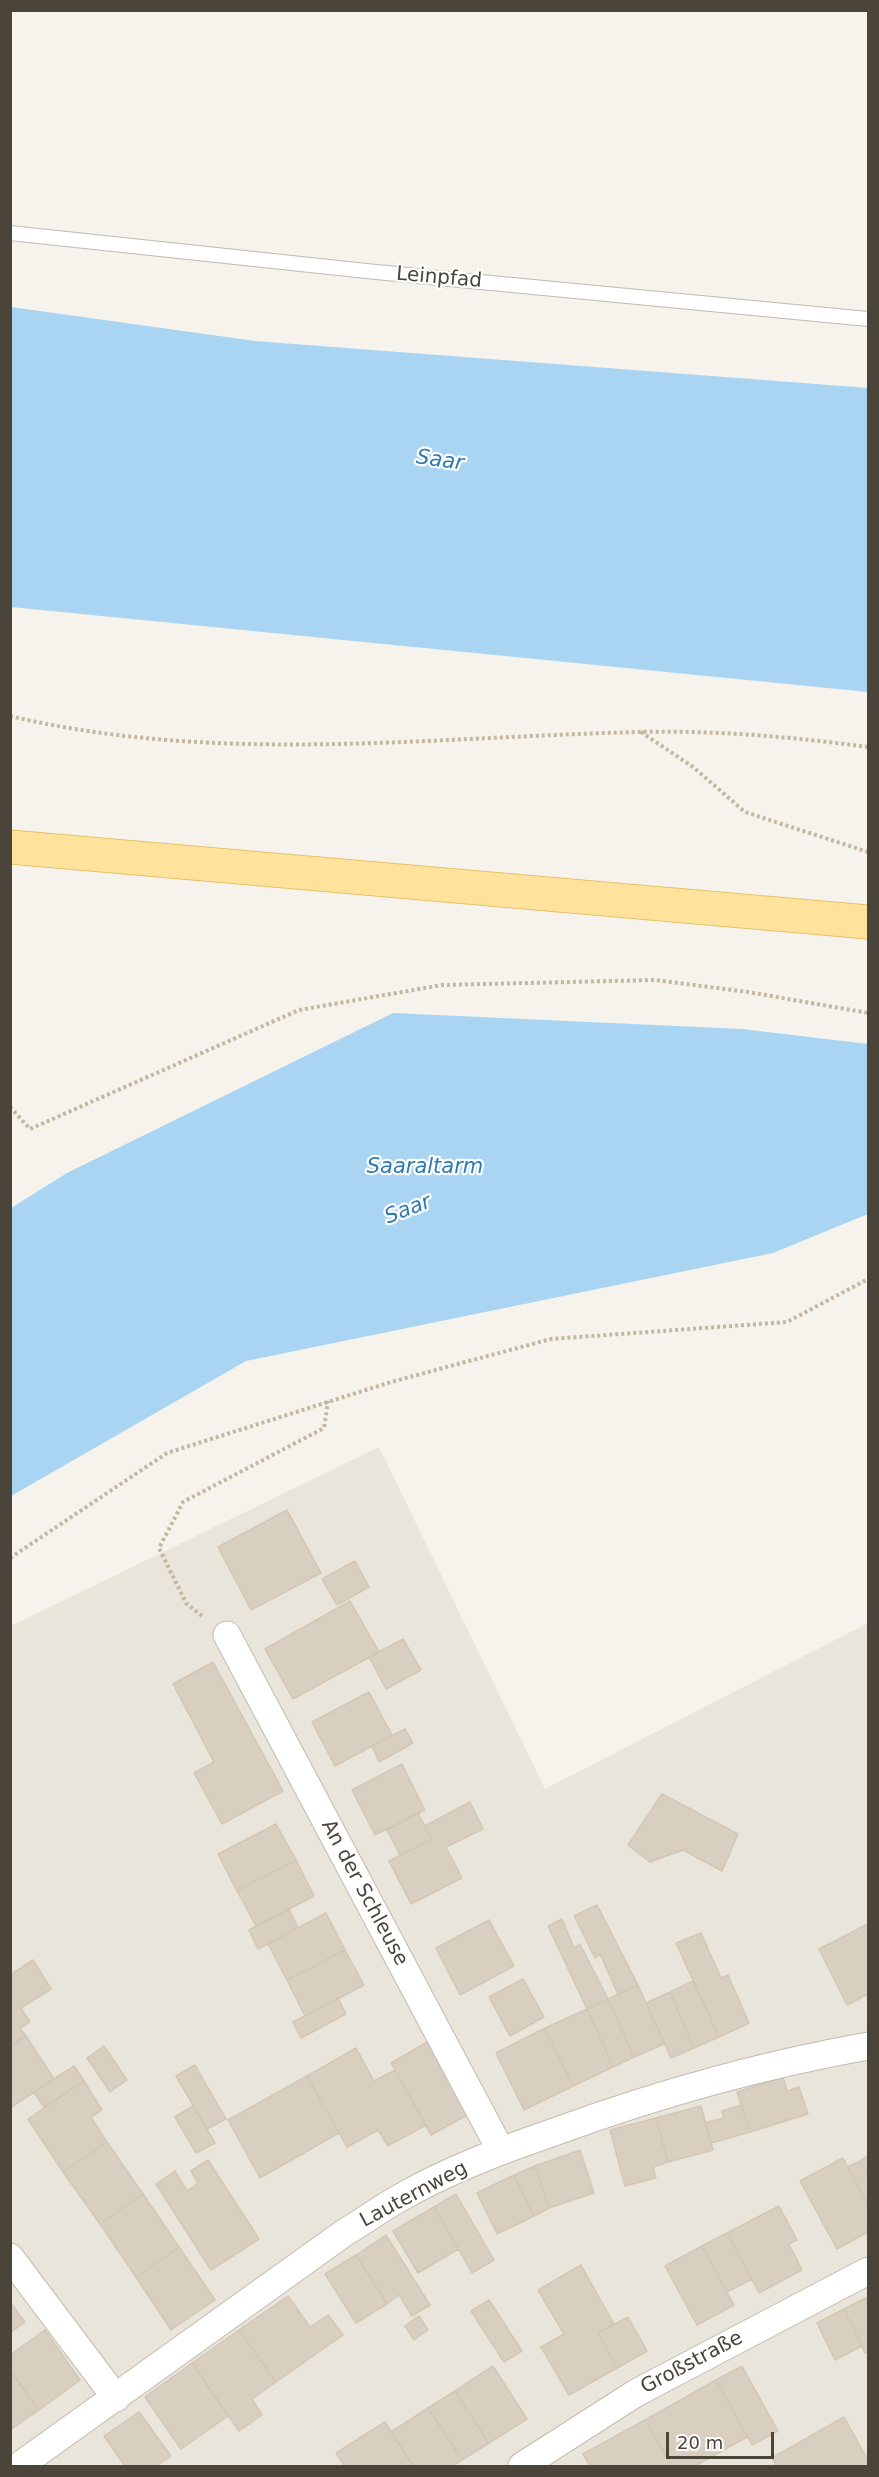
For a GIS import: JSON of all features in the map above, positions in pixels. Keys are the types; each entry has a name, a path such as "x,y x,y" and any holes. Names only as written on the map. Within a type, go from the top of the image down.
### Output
{"main road":[{"path":"10,847 868,922"}],"street":[{"name":"An der Schleuse","path":"227,1635 501,2151"},
{"name":"Lauternweg","path":"20,2466 344,2233 399,2199 501,2151 655,2097 716,2080 868,2046"},
{"path":"10,2257 116,2398"},
{"name":"Großstraße","path":"522,2466 636,2393 868,2271"}],"lane":[{"name":"Leinpfad","path":"10,233 376,272 868,319"}],"path":[{"path":"10,716 61,728 158,740 276,744 640,732 806,739 868,747"},
{"path":"640,732 693,767 745,812 868,852"},
{"path":"10,1107 30,1129 299,1010 442,985 655,980 748,992 868,1012"},
{"path":"10,1558 167,1453 391,1382 551,1339 787,1322 868,1279"},
{"path":"227,1635 186,1603 159,1548 183,1502 324,1428 328,1401"}],"shaded area":[{"path":"379,1447 545,1789 868,1623 868,2466 11,2466 11,1626"}],"water":[{"name":"Saar","path":"11,307 255,341 868,388 868,692 11,607"},
{"name":"Saaraltarm","path":"393,1013 742,1029 868,1044 868,1214 773,1253 246,1361 11,1496 11,1208 67,1173"}],"building":[{"path":"287,1510 321,1573 251,1610 218,1547"},
{"path":"355,1561 369,1587 337,1605 322,1579"},
{"path":"350,1601 379,1652 293,1699 265,1649"},
{"path":"403,1639 421,1670 386,1689 369,1657"},
{"path":"213,1662 283,1791 222,1824 194,1773 214,1762 173,1684"},
{"path":"369,1692 392,1735 335,1766 312,1722"},
{"path":"405,1729 413,1743 379,1762 372,1746"},
{"path":"402,1764 425,1810 375,1835 352,1790"},
{"path":"662,1794 738,1834 722,1871 683,1850 650,1862 628,1845"},
{"path":"470,1802 483,1829 446,1847 462,1878 411,1904 389,1861 432,1839 425,1826"},
{"path":"418,1813 432,1839 400,1855 387,1830"},
{"path":"276,1824 296,1860 237,1891 218,1854"},
{"path":"296,1860 314,1896 256,1926 237,1891"},
{"path":"597,1905 638,1985 618,1994 600,1954 595,1958 574,1916"},
{"path":"289,1909 298,1928 258,1949 249,1930"},
{"path":"326,1913 345,1950 287,1980 268,1944"},
{"path":"562,1919 574,1948 580,1944 608,1999 587,2009 548,1926"},
{"path":"489,1920 514,1966 460,1995 436,1948"},
{"path":"868,1924 868,1994 847,2005 819,1949"},
{"path":"701,1933 721,1978 728,1975 749,2023 719,2037 676,1943"},
{"path":"345,1950 364,1985 305,2016 287,1980"},
{"path":"33,1960 51,1989 21,2008 30,2022 20,2028 26,2036 10,2046 10,1975"},
{"path":"523,1979 544,2017 510,2036 489,1997"},
{"path":"693,1981 719,2037 694,2048 670,1992"},
{"path":"638,1985 664,2044 634,2057 608,1999"},
{"path":"670,1992 694,2048 671,2058 646,2003"},
{"path":"338,1998 346,2014 301,2038 293,2022"},
{"path":"608,1999 634,2057 613,2067 587,2009"},
{"path":"587,2009 613,2067 573,2086 545,2028"},
{"path":"545,2028 573,2086 524,2110 496,2053"},
{"path":"26,2036 54,2079 10,2108 10,2046"},
{"path":"429,2041 469,2114 431,2135 391,2063"},
{"path":"104,2046 127,2080 110,2092 87,2058"},
{"path":"356,2048 374,2081 395,2070 426,2125 388,2146 378,2130 347,2147 307,2076"},
{"path":"195,2065 226,2119 207,2129 176,2076"},
{"path":"74,2066 84,2081 44,2107 34,2092"},
{"path":"307,2076 339,2133 260,2178 228,2120"},
{"path":"783,2077 787,2091 799,2087 808,2114 750,2132 737,2092"},
{"path":"84,2081 102,2110 91,2117 107,2142 63,2172 28,2119"},
{"path":"741,2105 750,2132 711,2143 705,2123 724,2118 722,2111"},
{"path":"193,2106 215,2143 196,2153 175,2117"},
{"path":"701,2106 713,2150 668,2162 656,2118"},
{"path":"656,2118 668,2162 653,2167 656,2178 625,2186 610,2130"},
{"path":"107,2142 143,2194 100,2224 63,2172"},
{"path":"580,2150 594,2193 549,2208 535,2166"},
{"path":"868,2156 868,2177 860,2161"},
{"path":"843,2158 868,2205 868,2232 837,2249 800,2181"},
{"path":"208,2160 259,2239 211,2270 156,2184 175,2171 187,2191 198,2183 191,2171"},
{"path":"860,2161 868,2177 868,2205 848,2167"},
{"path":"535,2166 549,2208 534,2216 514,2175"},
{"path":"514,2175 534,2216 497,2234 477,2193"},
{"path":"143,2194 179,2247 136,2277 100,2224"},
{"path":"456,2194 494,2260 472,2273 434,2207"},
{"path":"779,2206 797,2240 789,2244 802,2270 759,2293 727,2233"},
{"path":"434,2207 458,2249 418,2273 393,2231"},
{"path":"727,2233 752,2279 727,2292 702,2246"},
{"path":"386,2235 430,2305 412,2316 399,2295 387,2304 356,2255"},
{"path":"702,2246 734,2305 697,2325 665,2266"},
{"path":"179,2247 215,2300 171,2330 136,2277"},
{"path":"356,2255 387,2304 356,2323 325,2274"},
{"path":"581,2265 614,2324 598,2333 617,2368 569,2395 541,2347 564,2334 538,2290"},
{"path":"288,2296 310,2327 328,2315 343,2335 276,2382 239,2330"},
{"path":"868,2297 868,2352 865,2353 844,2309"},
{"path":"489,2300 522,2351 504,2362 471,2311"},
{"path":"10,2302 25,2322 10,2333"},
{"path":"844,2309 862,2346 835,2360 817,2323"},
{"path":"419,2316 428,2330 414,2340 405,2326"},
{"path":"628,2317 647,2351 617,2368 598,2333"},
{"path":"45,2330 80,2380 39,2410 10,2370 10,2355"},
{"path":"239,2330 276,2382 252,2399 262,2415 239,2431 192,2363"},
{"path":"192,2363 228,2416 181,2449 145,2397"},
{"path":"493,2366 527,2419 489,2443 455,2391"},
{"path":"742,2366 778,2431 752,2445 716,2380"},
{"path":"10,2370 39,2410 10,2430"},
{"path":"716,2380 747,2437 695,2466 672,2466 645,2420"},
{"path":"455,2391 489,2443 462,2460 428,2408"},
{"path":"428,2408 462,2460 453,2466 413,2466 391,2432"},
{"path":"139,2412 171,2456 156,2466 125,2466 104,2436"},
{"path":"844,2417 868,2460 868,2466 777,2466 772,2458"},
{"path":"645,2420 672,2466 590,2466 583,2454"},
{"path":"385,2422 413,2466 345,2466 336,2453"}]}
